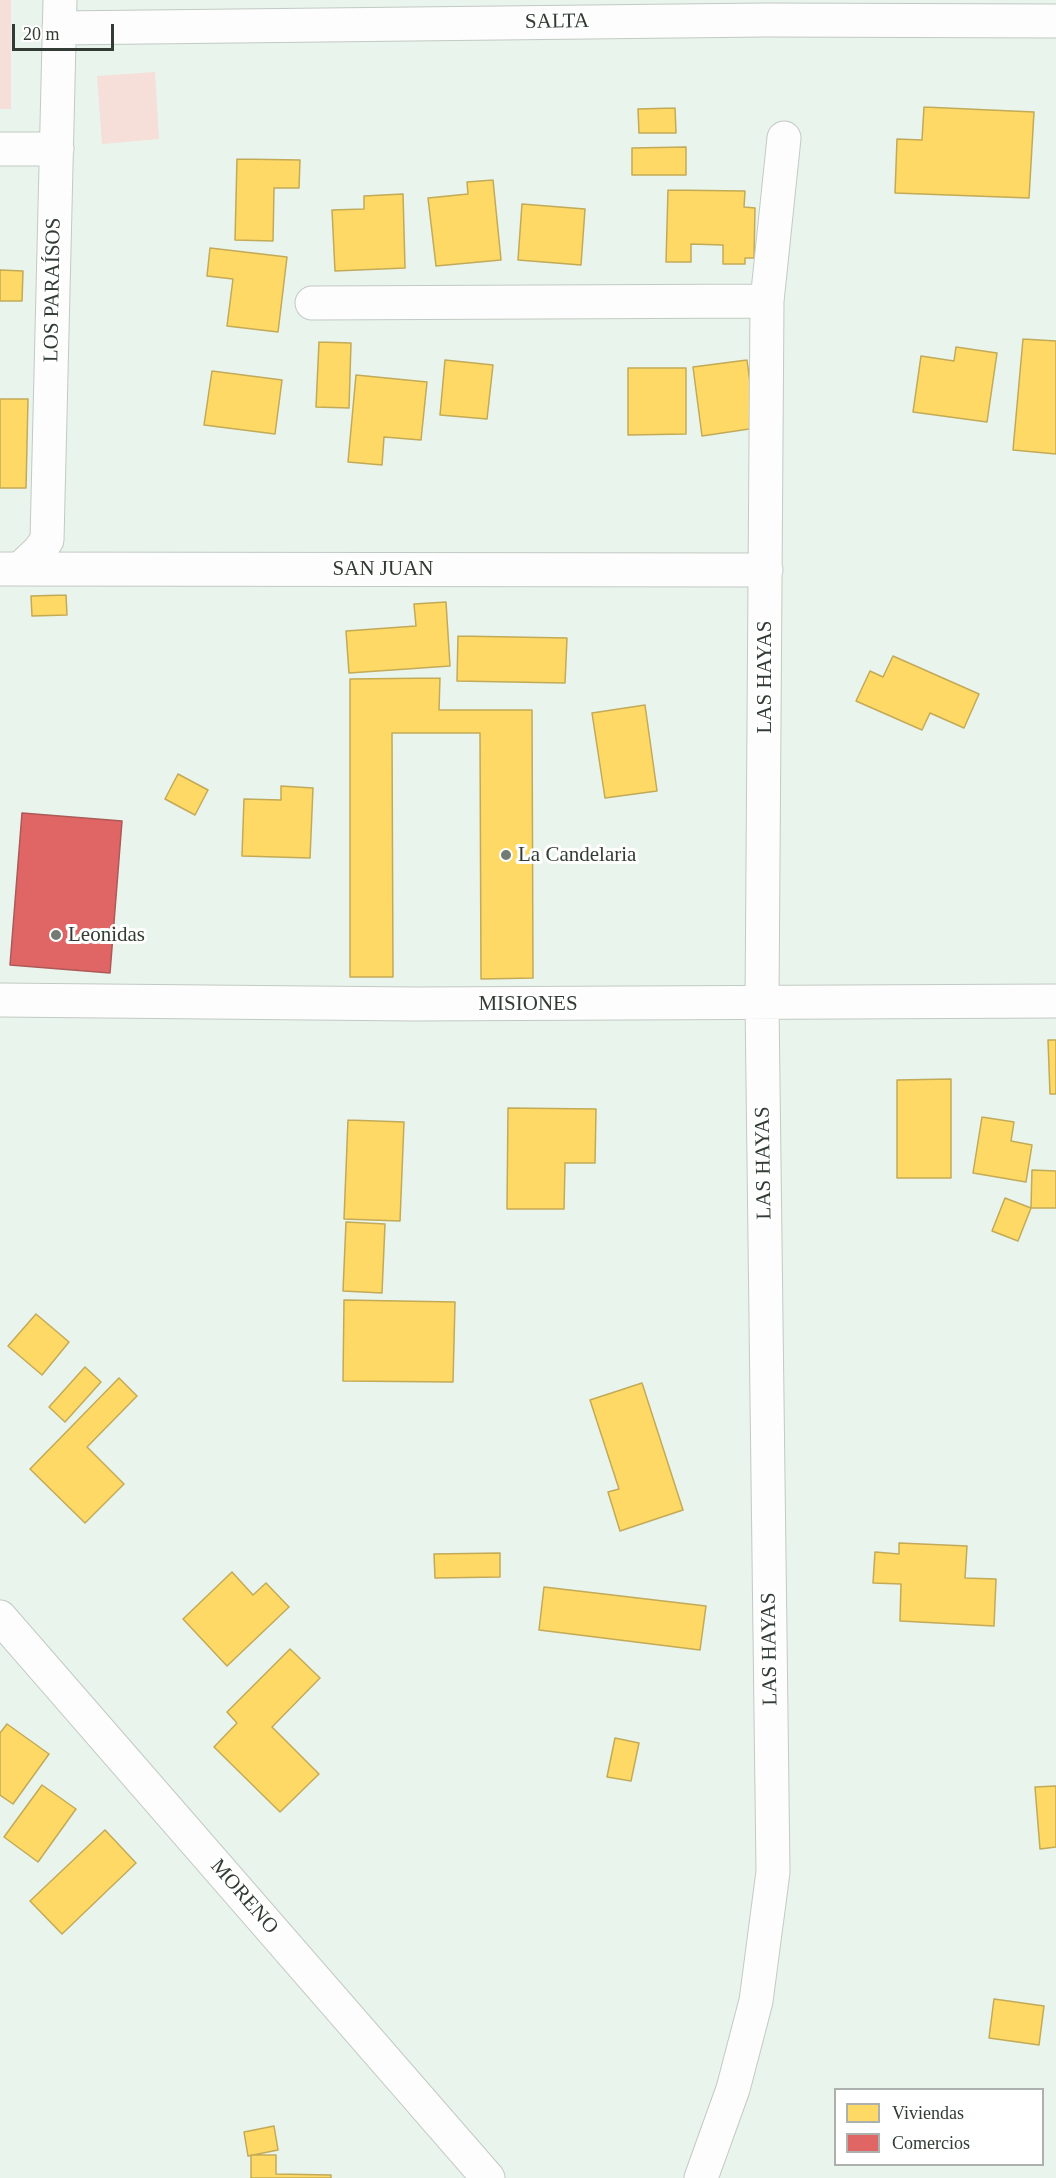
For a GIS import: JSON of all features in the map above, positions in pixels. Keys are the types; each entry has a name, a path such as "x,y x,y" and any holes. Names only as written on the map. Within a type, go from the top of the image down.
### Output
{"street":[{"name":"SALTA","path":"59,14 766,10 1056,21"},
{"name":"LOS PARAÍSOS","path":"10,569 39,551 46,540 59,14"},
{"name":"LAS HAYAS","path":"701,2178 733,2089 756,2001 773,1872 762,1003 767,301 784,138"},
{"path":"0,149 57,149"},
{"path":"312,303 767,301"},
{"name":"SAN JUAN","path":"10,569 766,570"},
{"name":"MISIONES","path":"0,1000 415,1004 1056,1001"},
{"name":"MORENO","path":"0,1617 488,2178"}],"shaded area":[{"path":"0,0 11,0 11,109 0,109"},
{"path":"155,72 159,139 102,144 97,76"}],"building: Viviendas":[{"path":"924,107 1034,112 1029,198 895,193 897,139 922,140"},
{"path":"675,108 676,133 639,133 638,109"},
{"path":"686,147 686,175 632,175 632,148"},
{"path":"237,159 300,160 299,188 274,188 273,241 235,240"},
{"path":"493,180 501,260 436,266 428,198 468,194 467,182"},
{"path":"668,190 745,191 744,207 755,208 754,258 745,258 745,264 723,264 723,245 691,244 691,262 666,262"},
{"path":"403,194 405,268 335,271 332,210 364,209 364,196"},
{"path":"522,204 585,209 581,265 518,260"},
{"path":"210,248 287,257 278,332 227,326 233,279 207,276"},
{"path":"0,270 23,271 22,301 0,301"},
{"path":"1023,339 1056,341 1056,454 1013,450"},
{"path":"319,342 351,343 349,408 316,407"},
{"path":"956,347 997,353 987,422 913,412 921,356 954,361"},
{"path":"445,360 493,365 487,419 440,415"},
{"path":"747,360 756,428 702,436 693,367"},
{"path":"628,368 686,368 686,434 628,435"},
{"path":"212,371 282,380 275,434 204,425"},
{"path":"356,375 427,382 421,440 384,437 382,465 348,462"},
{"path":"0,399 28,399 26,488 0,488"},
{"path":"66,595 67,615 32,616 31,596"},
{"path":"446,602 450,666 349,673 346,631 416,626 414,604"},
{"path":"458,636 567,638 565,683 457,681"},
{"path":"893,656 979,694 964,728 930,713 922,730 856,701 870,671 883,677"},
{"name":"La Candelaria","path":"440,678 439,710 532,710 533,978 481,979 480,733 392,733 393,977 350,977 350,679"},
{"path":"645,705 657,791 605,798 592,713"},
{"path":"178,774 208,790 195,815 165,799"},
{"path":"281,786 313,788 310,858 242,856 244,799 281,800"},
{"path":"1048,1040 1056,1040 1056,1094 1050,1094"},
{"path":"951,1079 951,1178 897,1178 897,1080"},
{"path":"508,1108 596,1109 595,1163 565,1163 564,1209 507,1209"},
{"path":"982,1117 1014,1122 1011,1141 1032,1145 1026,1182 973,1173"},
{"path":"348,1120 404,1122 400,1221 344,1219"},
{"path":"1032,1170 1056,1171 1056,1208 1031,1208"},
{"path":"1005,1198 1031,1208 1018,1241 992,1231"},
{"path":"346,1222 385,1224 382,1293 343,1291"},
{"path":"344,1300 455,1302 453,1382 343,1381"},
{"path":"36,1314 69,1342 42,1375 8,1346"},
{"path":"85,1367 101,1382 65,1422 49,1407"},
{"path":"119,1378 137,1396 87,1447 124,1484 85,1523 30,1469"},
{"path":"642,1383 683,1510 620,1531 608,1492 619,1489 590,1400"},
{"path":"899,1543 967,1546 965,1578 996,1579 994,1626 900,1621 901,1584 873,1583 875,1552 899,1554"},
{"path":"500,1553 500,1577 435,1578 434,1554"},
{"path":"232,1572 253,1595 266,1583 289,1607 227,1666 183,1619"},
{"path":"544,1587 706,1606 700,1650 539,1630"},
{"path":"290,1649 320,1678 272,1727 319,1774 280,1812 214,1747 237,1723 227,1712"},
{"path":"7,1724 49,1754 13,1804 0,1795 0,1733"},
{"path":"615,1738 639,1743 631,1781 607,1777"},
{"path":"42,1785 76,1809 38,1862 4,1837"},
{"path":"1056,1786 1056,1847 1040,1849 1035,1787"},
{"path":"105,1830 136,1863 62,1934 30,1901"},
{"path":"994,1999 1044,2006 1039,2045 989,2038"},
{"path":"274,2126 278,2150 248,2156 244,2132"},
{"path":"251,2155 276,2155 276,2174 331,2175 331,2178 251,2178"}],"building: Comercios":[{"path":"22,813 122,821 110,973 10,965"}],"place":[{"name":"La Candelaria","path":"506,855"},
{"name":"Leonidas","path":"56,935"}]}
